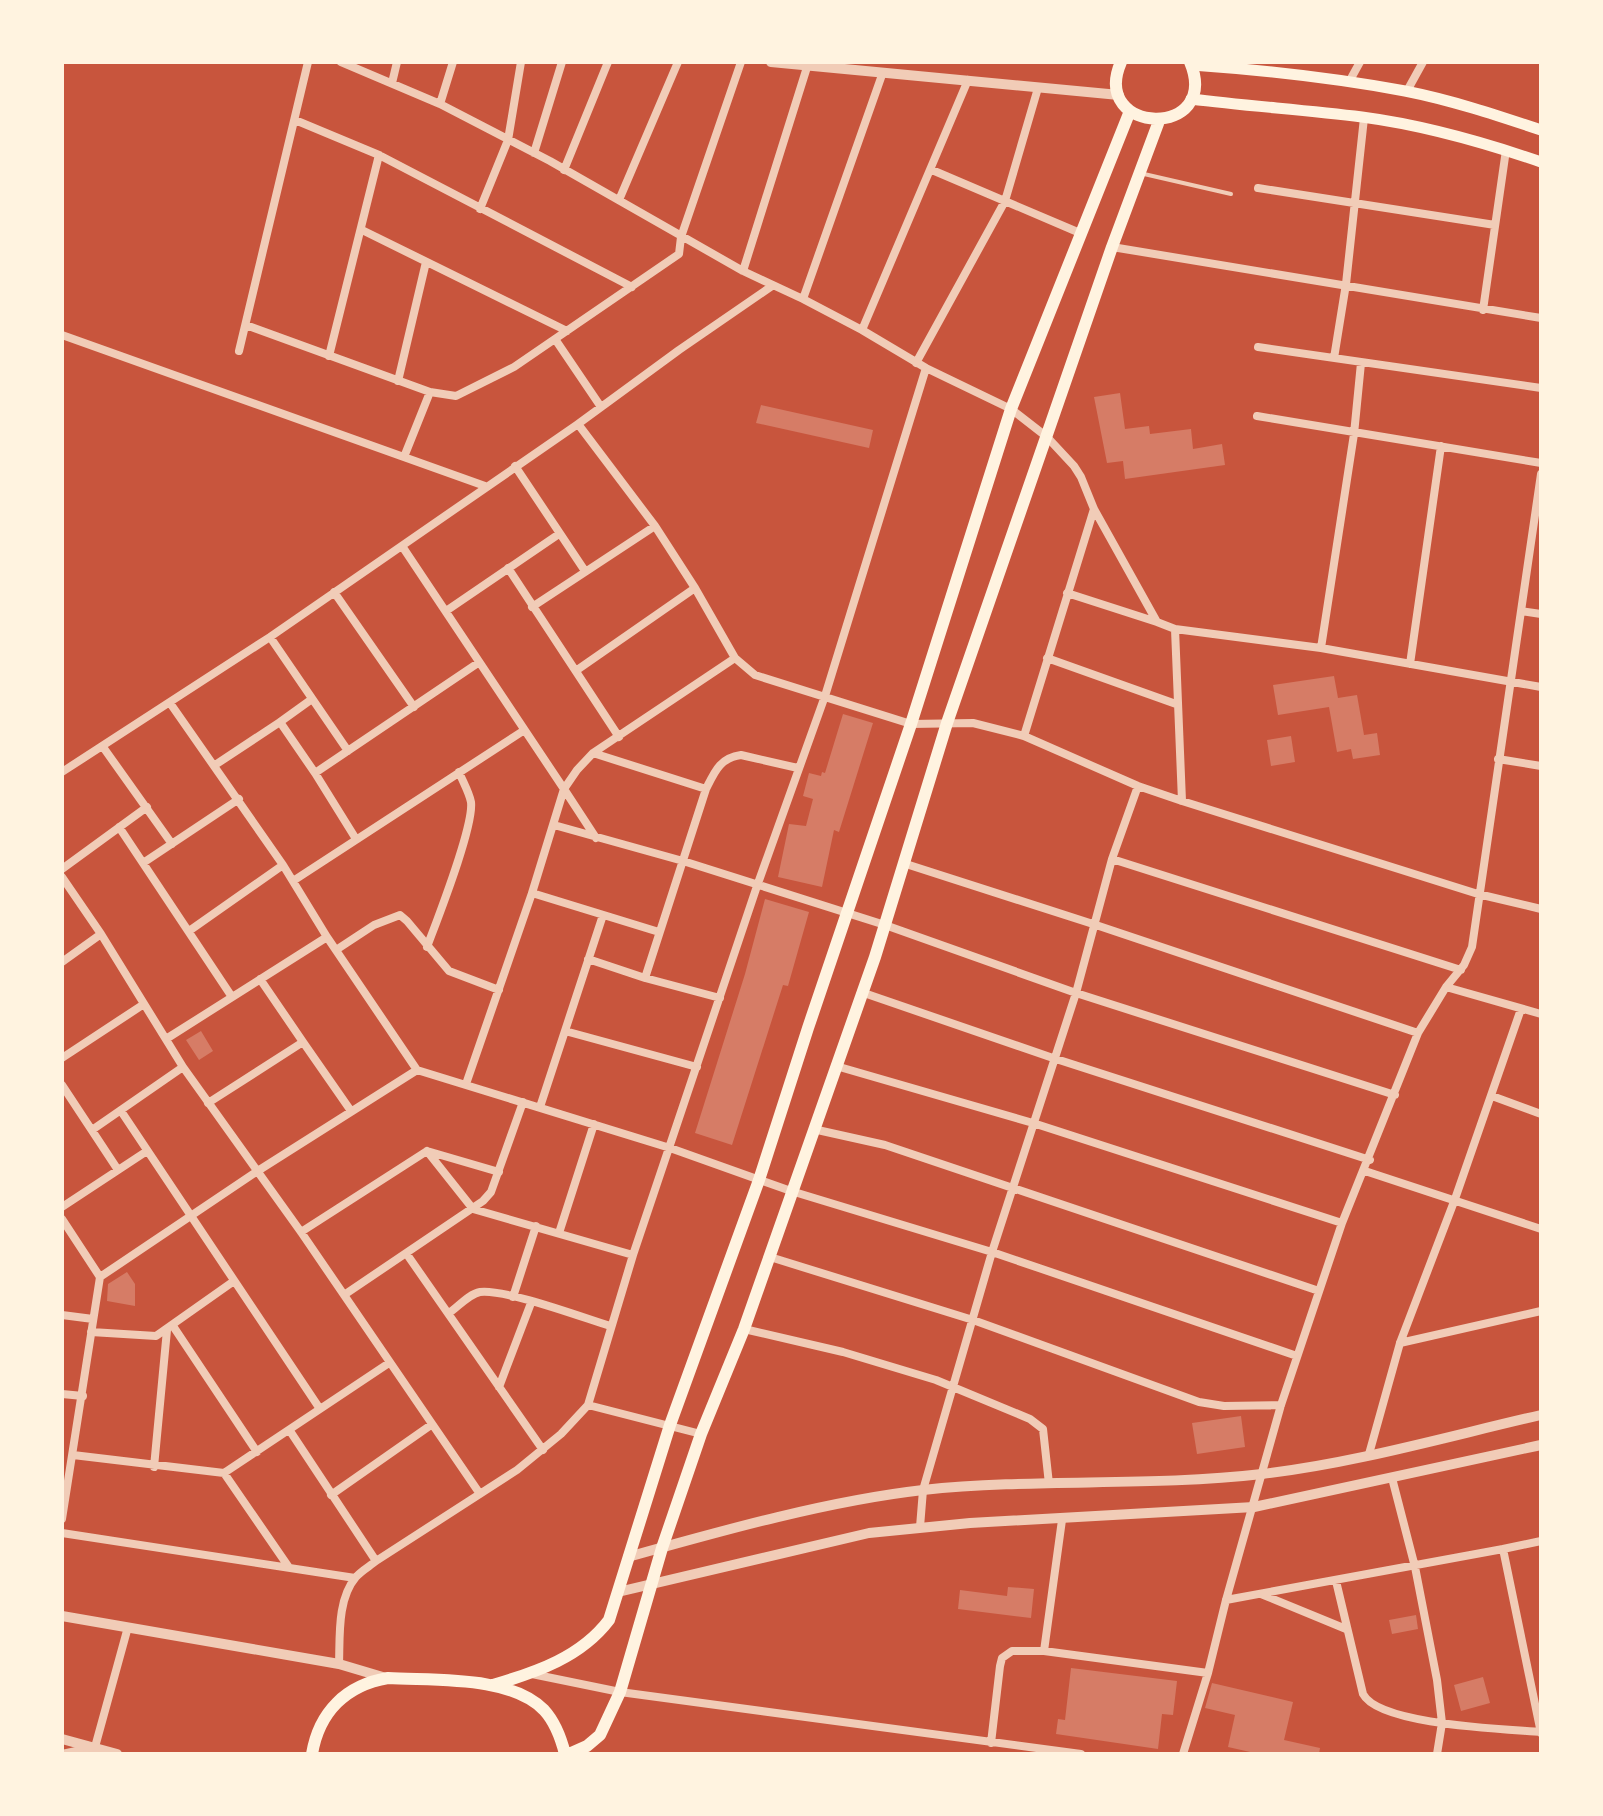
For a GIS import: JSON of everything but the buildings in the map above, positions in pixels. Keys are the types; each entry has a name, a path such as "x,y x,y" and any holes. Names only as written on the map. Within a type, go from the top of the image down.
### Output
{"main road":[{"path":"1121,62 1116,83 1119,95 1130,111 1139,117 1159,121 1183,110 1191,99 1195,88 1191,63 1407,91 1465,105 1541,130"},
{"path":"1191,99 1364,118 1443,133 1541,162"},
{"path":"493,1685 532,1673 574,1653 598,1635 609,1620 670,1425 759,1180 911,724 1011,409 1130,111"},
{"path":"312,1754 315,1735 326,1715 341,1698 372,1681 388,1678 493,1685 527,1697 544,1710 554,1724 567,1754 587,1746 600,1735 620,1692 662,1548 701,1434 770,1257 906,864 947,723 1112,247 1159,121"}],"street":[{"path":"239,351 308,62"},
{"path":"341,62 440,104 534,153 743,271 862,330 916,363 1011,409 1047,437 1081,477 1094,509 1157,622"},
{"path":"392,83 397,62"},
{"path":"440,104 453,62"},
{"path":"480,209 508,140 521,62"},
{"path":"534,153 562,62"},
{"path":"564,170 608,62"},
{"path":"619,200 678,62"},
{"path":"246,325 430,392 456,396 467,393 514,367 679,254 681,237 741,62"},
{"path":"771,62 1119,95"},
{"path":"1349,82 1360,62"},
{"path":"1407,91 1423,62"},
{"path":"743,271 808,64"},
{"path":"803,299 883,72"},
{"path":"862,330 968,80"},
{"path":"916,363 1005,201 1038,88"},
{"path":"1334,358 1346,284 1364,118"},
{"path":"295,120 379,155 632,287"},
{"path":"1483,310 1506,150"},
{"path":"329,356 379,155"},
{"path":"932,170 1080,233"},
{"path":"1258,188 1495,225"},
{"path":"362,230 567,331"},
{"path":"1112,247 1541,318"},
{"path":"398,381 426,262"},
{"path":"62,772 270,637 772,286"},
{"path":"62,335 485,486"},
{"path":"555,339 601,407"},
{"path":"1258,347 1541,388"},
{"path":"1321,648 1354,434 1361,363"},
{"path":"339,1664 342,1613 355,1578 543,1450 588,1405 633,1255 757,886 825,696 926,368"},
{"path":"404,457 430,392"},
{"path":"1257,416 1541,463"},
{"path":"578,424 655,526 735,658 755,675 911,724 973,723 1024,736 1138,786 1182,801 1478,894 1541,909"},
{"path":"1410,664 1441,446"},
{"path":"515,466 585,571"},
{"path":"1183,1754 1281,1405 1342,1223 1370,1160 1418,1033 1446,987 1461,970 1472,947 1521,611 1536,543 1541,474"},
{"path":"1024,736 1094,509"},
{"path":"532,607 655,526"},
{"path":"446,611 559,534"},
{"path":"402,546 596,838"},
{"path":"508,568 619,737"},
{"path":"577,670 695,588"},
{"path":"334,592 414,707"},
{"path":"1067,593 1175,629 1321,648 1541,687"},
{"path":"1521,611 1541,614"},
{"path":"1175,629 1182,801"},
{"path":"270,637 348,751"},
{"path":"466,1084 532,893 564,789 593,753 735,658"},
{"path":"1047,658 1176,704"},
{"path":"315,773 478,663"},
{"path":"215,765 312,699"},
{"path":"170,703 239,799 417,1070 670,1148 791,1191 992,1252 1297,1356"},
{"path":"280,722 356,839"},
{"path":"293,881 523,731"},
{"path":"103,747 172,844"},
{"path":"593,753 706,789"},
{"path":"645,978 706,789 717,766 733,756 758,757 798,768"},
{"path":"1498,759 1541,766"},
{"path":"427,947 447,893 471,810 470,797 459,772"},
{"path":"920,1527 923,1490 992,1252 1076,993 1112,859 1138,786"},
{"path":"143,863 239,799"},
{"path":"62,869 147,807"},
{"path":"554,825 683,861 885,925 1076,993 1395,1095"},
{"path":"119,827 232,997"},
{"path":"1112,859 1461,970"},
{"path":"906,864 1418,1033"},
{"path":"189,931 283,865"},
{"path":"62,877 183,1067 301,1232 480,1494"},
{"path":"532,893 659,932"},
{"path":"336,950 397,914 407,921 449,971 499,990"},
{"path":"540,1107 603,915"},
{"path":"62,962 101,934"},
{"path":"166,1039 327,937"},
{"path":"588,959 720,998"},
{"path":"260,979 351,1111"},
{"path":"1446,987 1541,1014"},
{"path":"861,992 1053,1058 1370,1160"},
{"path":"62,1058 144,1004"},
{"path":"1369,1454 1400,1343 1455,1199 1521,1009"},
{"path":"565,1031 697,1067"},
{"path":"208,1103 303,1042"},
{"path":"836,1066 1033,1123 1342,1223"},
{"path":"92,1130 183,1067"},
{"path":"100,1277 256,1172 417,1070"},
{"path":"62,1085 118,1170"},
{"path":"1492,1096 1541,1114"},
{"path":"344,1295 473,1209 491,1192 523,1102"},
{"path":"121,1111 320,1409"},
{"path":"559,1233 594,1124"},
{"path":"813,1129 885,1145 1319,1291"},
{"path":"62,1207 147,1151"},
{"path":"427,1151 473,1209 633,1255"},
{"path":"301,1232 427,1151 499,1172"},
{"path":"1365,1171 1541,1229"},
{"path":"62,1219 100,1277 62,1519"},
{"path":"513,1297 536,1226"},
{"path":"406,1253 543,1450"},
{"path":"770,1257 973,1320 1199,1402 1224,1406 1281,1405"},
{"path":"91,1332 149,1337 170,1328 234,1281"},
{"path":"449,1313 478,1293 513,1297 610,1326"},
{"path":"499,1387 531,1303"},
{"path":"1400,1343 1541,1311"},
{"path":"62,1315 93,1319"},
{"path":"170,1328 257,1452"},
{"path":"154,1467 170,1328"},
{"path":"744,1329 843,1352 953,1386 1030,1419 1043,1429 1049,1484"},
{"path":"73,1455 224,1473 389,1363"},
{"path":"62,1394 83,1396"},
{"path":"588,1405 701,1434"},
{"path":"628,1557 820,1509 923,1490 1262,1474 1369,1454 1541,1415"},
{"path":"331,1495 431,1425"},
{"path":"290,1431 376,1561"},
{"path":"618,1592 842,1539 920,1527 1254,1507 1541,1445"},
{"path":"224,1473 288,1566"},
{"path":"1392,1478 1415,1567 1434,1666 1442,1723 1437,1754"},
{"path":"1044,1651 1062,1520"},
{"path":"62,1533 355,1578"},
{"path":"1226,1600 1541,1541"},
{"path":"1336,1581 1366,1701 1380,1710 1442,1723 1541,1732 1503,1549"},
{"path":"1259,1593 1346,1629"},
{"path":"62,1616 339,1664 388,1678"},
{"path":"101,1750 128,1627"},
{"path":"991,1743 1002,1658 1012,1651 1044,1651 1208,1673"},
{"path":"532,1673 620,1692 1081,1754"},
{"path":"62,1739 117,1754"},
{"path":"62,1754 101,1750"}],"lane":[{"path":"1139,173 1231,194"}]}
